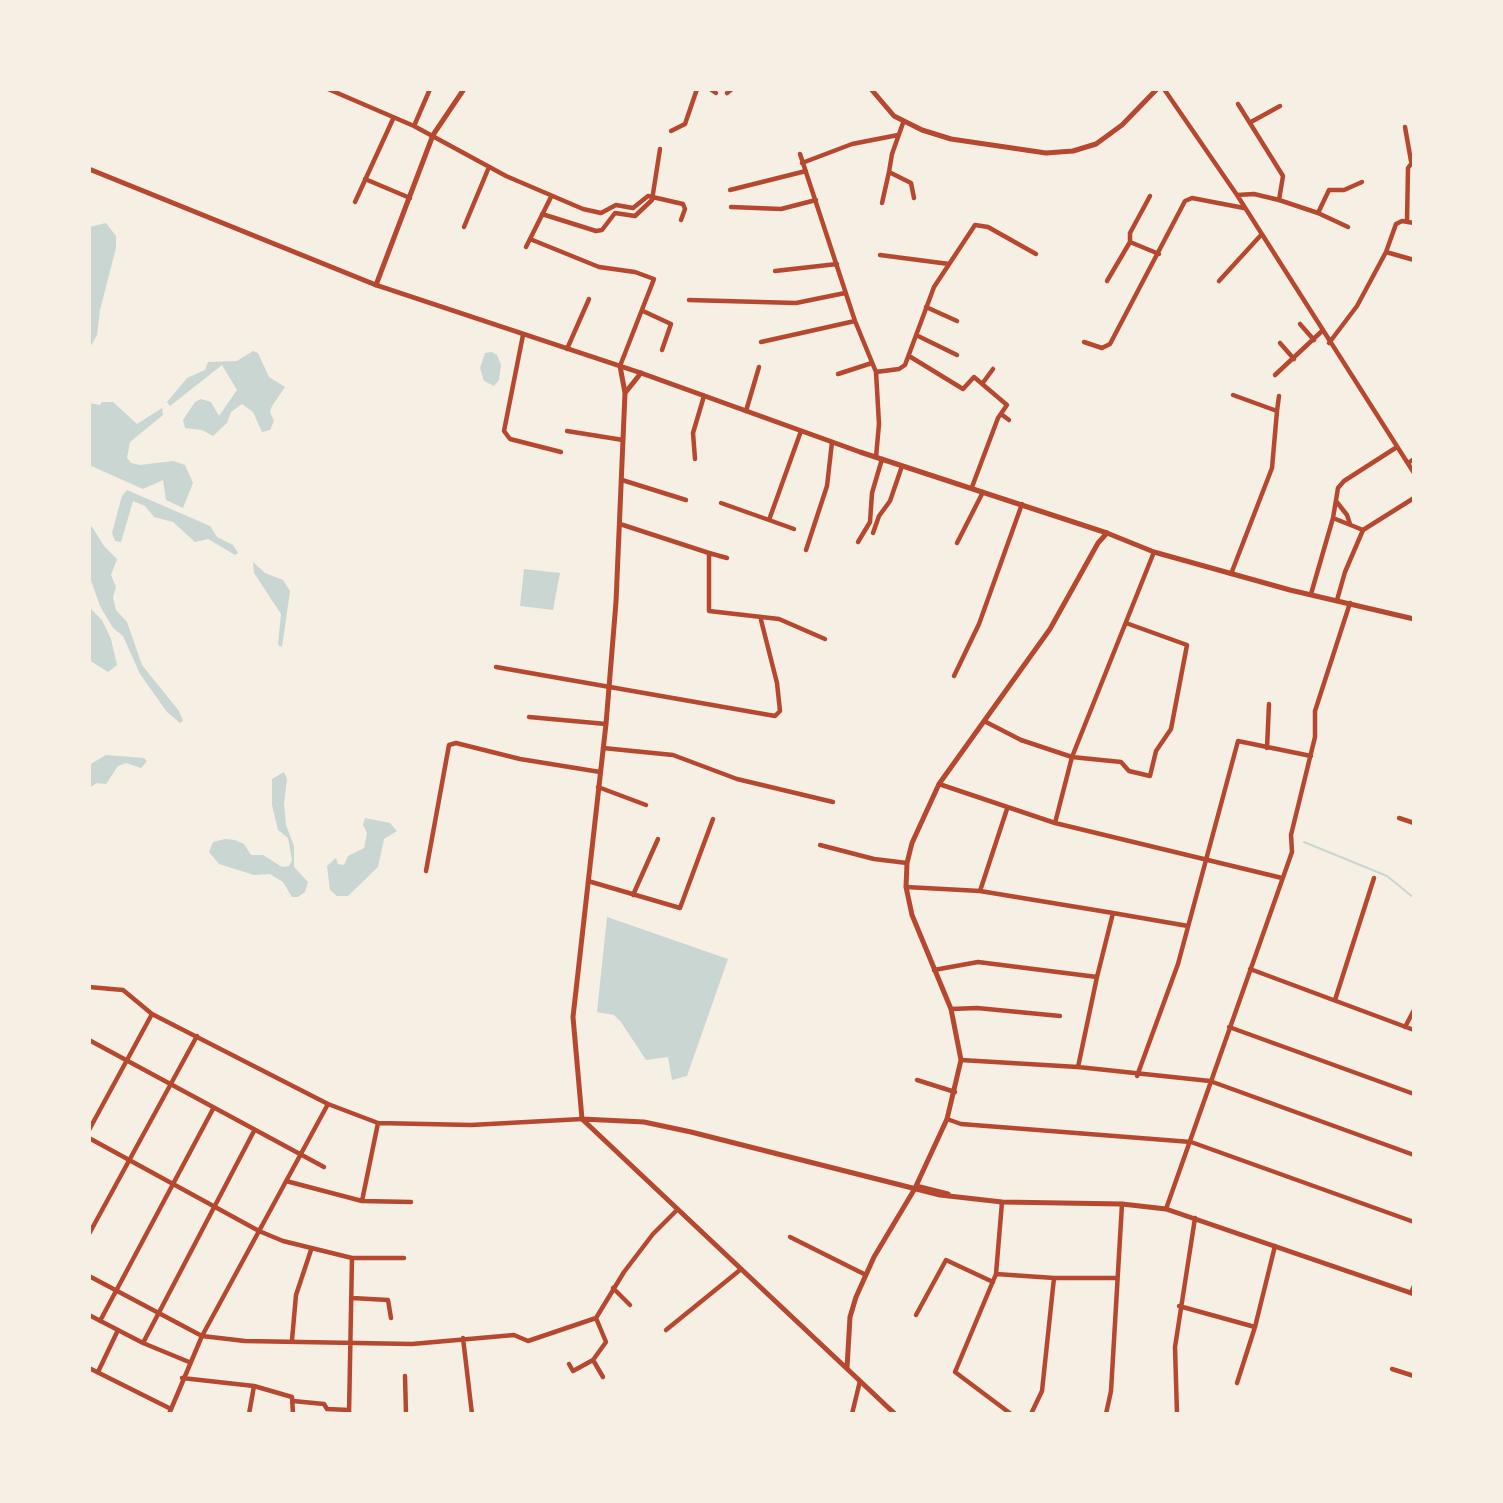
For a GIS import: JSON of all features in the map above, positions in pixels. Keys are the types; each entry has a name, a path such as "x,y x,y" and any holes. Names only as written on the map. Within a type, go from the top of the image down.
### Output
{"street":[{"path":"328,89 433,135 488,167 551,197 600,213 616,205 633,208 646,196 652,197 683,204 685,209 681,220"},
{"path":"414,127 430,89"},
{"path":"376,285 433,135 464,89"},
{"path":"671,131 685,124 697,89"},
{"path":"710,89 716,93"},
{"path":"871,89 903,123 937,136 1023,151 1073,151 1106,139 1157,89"},
{"path":"1164,89 1237,195 1329,344 1414,473"},
{"path":"1238,104 1283,176 1279,200"},
{"path":"1251,122 1280,106"},
{"path":"355,202 393,119"},
{"path":"882,203 903,123"},
{"path":"1405,127 1413,161 1407,221"},
{"path":"802,163 852,144 898,135"},
{"path":"542,214 596,231 602,230 615,213 635,216 652,197 660,149"},
{"path":"800,154 845,293 876,372 879,458 870,522 858,542"},
{"path":"464,227 488,167"},
{"path":"89,169 376,285 641,373 879,458 1096,529 1154,552 1414,619"},
{"path":"730,190 806,171"},
{"path":"889,172 911,183 914,198"},
{"path":"365,180 410,198"},
{"path":"1318,213 1329,190 1344,190 1362,182"},
{"path":"1237,195 1254,194 1279,200 1318,213 1348,227"},
{"path":"1107,281 1150,196"},
{"path":"526,247 551,197"},
{"path":"1084,342 1102,348 1110,344 1159,254 1182,204 1188,198 1245,208"},
{"path":"731,207 781,209 816,200"},
{"path":"1329,344 1347,322 1386,251 1396,224 1407,221 1414,223"},
{"path":"876,372 903,368 926,307 948,264 977,225 1036,254"},
{"path":"1219,281 1261,235"},
{"path":"530,239 599,267 652,278 654,282 620,366 625,393 624,440 609,687 573,1017 582,1119 895,1414"},
{"path":"1129,242 1159,254"},
{"path":"1386,251 1414,260"},
{"path":"880,255 948,264"},
{"path":"775,271 836,264"},
{"path":"689,300 796,303 845,293"},
{"path":"568,349 589,299"},
{"path":"926,307 957,321"},
{"path":"643,311 671,324 662,350"},
{"path":"761,342 855,321"},
{"path":"1300,324 1314,340"},
{"path":"1275,375 1322,331"},
{"path":"523,335 504,431 510,439 561,452"},
{"path":"916,335 957,355"},
{"path":"1280,343 1294,359"},
{"path":"909,356 962,389 973,377 1007,405 972,487"},
{"path":"838,374 872,363"},
{"path":"746,411 759,367"},
{"path":"982,384 993,369"},
{"path":"625,393 641,373"},
{"path":"695,458 692,433 704,396"},
{"path":"1233,396 1277,411"},
{"path":"1231,574 1270,475 1279,396"},
{"path":"1001,414 1009,420"},
{"path":"567,431 624,440"},
{"path":"769,520 801,431"},
{"path":"806,550 827,486 832,442"},
{"path":"1311,594 1335,500 1344,481 1397,447"},
{"path":"1408,463 1414,459"},
{"path":"873,533 881,512 890,501 902,465"},
{"path":"622,480 685,500"},
{"path":"957,543 984,491"},
{"path":"1337,600 1345,572 1363,530 1414,498"},
{"path":"1335,500 1347,515 1350,524"},
{"path":"722,503 794,529"},
{"path":"954,677 979,624 1022,504"},
{"path":"1332,518 1363,530"},
{"path":"620,524 727,558"},
{"path":"1096,529 1098,543"},
{"path":"847,1368 850,1317 866,1275 915,1188 947,1119 956,1092 961,1060 951,1009 912,915 906,887 907,863 912,843 939,784 1050,629 1098,543 1107,533"},
{"path":"1055,823 1072,757 1154,552"},
{"path":"709,554 709,611 761,620 779,619 825,639"},
{"path":"1166,1209 1292,852 1291,835 1311,756 1315,711 1350,603"},
{"path":"496,667 777,716 780,708 777,683 761,620"},
{"path":"984,721 1021,740 1072,757 1121,762 1129,771 1150,776 1156,751 1161,747 1164,734 1171,729 1187,645 1126,623"},
{"path":"1266,748 1269,704"},
{"path":"529,717 606,724"},
{"path":"1138,1076 1178,964 1238,741 1311,756"},
{"path":"426,871 449,745 456,743 520,759 600,772"},
{"path":"603,747 673,755 737,779 833,802"},
{"path":"939,784 1055,823 1282,878"},
{"path":"598,787 646,805"},
{"path":"980,891 1007,809"},
{"path":"1399,818 1414,823"},
{"path":"588,881 680,908 713,819"},
{"path":"633,895 658,839"},
{"path":"820,845 874,859 907,863"},
{"path":"1335,1000 1374,878"},
{"path":"906,887 980,891 1188,926"},
{"path":"1078,1067 1113,913"},
{"path":"933,970 978,962 1097,977"},
{"path":"1250,969 1414,1030"},
{"path":"89,987 121,989 152,1014 328,1104 377,1123 471,1125 582,1119 656,1125 904,1187 954,1196 1002,1202 1122,1204 1166,1209 1275,1244 1413,1294 1414,1286"},
{"path":"951,1009 977,1008 1060,1016"},
{"path":"1405,1027 1414,1010"},
{"path":"89,1130 152,1014"},
{"path":"1229,1027 1414,1094"},
{"path":"89,1234 197,1037"},
{"path":"89,1040 127,1058 213,1109 324,1167"},
{"path":"961,1060 1078,1067 1138,1076 1210,1081 1414,1155"},
{"path":"917,1080 956,1092"},
{"path":"89,1368 170,1411 202,1336 328,1104"},
{"path":"100,1321 213,1109"},
{"path":"947,1119 961,1124 1191,1142 1414,1222"},
{"path":"362,1200 377,1123"},
{"path":"143,1343 254,1130"},
{"path":"89,1138 259,1231 312,1250 352,1258 404,1258"},
{"path":"286,1181 362,1200 411,1202"},
{"path":"1002,1202 996,1274 955,1372 1011,1414"},
{"path":"1106,1414 1111,1391 1122,1204"},
{"path":"89,1276 202,1336 412,1344 514,1335 528,1341 596,1318 613,1289 653,1234 677,1210"},
{"path":"1177,1414 1175,1347 1179,1306 1195,1218"},
{"path":"790,1237 866,1275"},
{"path":"1237,1383 1255,1327 1275,1244"},
{"path":"292,1340 296,1295 312,1250"},
{"path":"293,1401 324,1404 327,1409 349,1412 352,1258"},
{"path":"916,1315 946,1260 993,1282"},
{"path":"666,1329 740,1270"},
{"path":"996,1274 1117,1278"},
{"path":"1031,1414 1042,1391 1055,1278"},
{"path":"613,1289 630,1305"},
{"path":"352,1298 388,1300 391,1318"},
{"path":"1179,1306 1255,1327"},
{"path":"89,1315 143,1343 189,1362"},
{"path":"569,1364 573,1371 593,1360 606,1342 596,1318"},
{"path":"98,1373 118,1331"},
{"path":"463,1338 472,1414"},
{"path":"593,1360 603,1377"},
{"path":"1392,1369 1414,1376"},
{"path":"405,1376 406,1414"},
{"path":"182,1378 254,1386 289,1396 293,1401 293,1414"},
{"path":"852,1414 860,1380"},
{"path":"249,1414 254,1386"}],"shaded area":[{"path":"106,223 116,236 116,248 100,310 97,335 89,349 89,227"},
{"path":"253,351 258,353 269,377 285,387 272,406 270,412 274,421 270,430 262,432 253,412 242,404 231,412 227,423 213,436 202,430 185,428 183,420 195,402 201,399 211,402 219,416 237,390 222,365 170,406 167,402 187,378 205,370 208,362 237,361"},
{"path":"492,352 497,355 501,365 499,380 494,386 484,381 480,368 485,353"},
{"path":"102,402 113,402 137,424 162,408 163,415 130,442 127,458 131,463 140,465 173,461 185,465 193,483 183,508 166,500 163,480 143,489 89,465 89,403 100,405"},
{"path":"127,490 210,526 217,537 233,545 238,553 235,555 208,539 195,542 173,522 154,517 145,506 133,501 121,542 115,541 112,533 122,496"},
{"path":"89,522 104,546 117,559 111,575 116,587 113,597 116,610 127,622 142,665 179,711 183,721 180,723 167,712 140,674 123,636 113,628 100,606 89,575"},
{"path":"253,562 265,573 283,580 290,591 282,647 278,645 281,614 254,573"},
{"path":"524,569 560,573 553,610 520,606"},
{"path":"89,607 102,620 111,639 117,665 108,672 89,660"},
{"path":"106,755 144,758 147,761 141,768 126,763 118,766 106,784 97,783 89,788 89,765"},
{"path":"284,772 287,779 284,803 286,825 294,846 294,867 308,882 305,892 298,897 292,897 283,882 270,874 254,875 219,864 209,852 213,842 235,840 244,844 251,855 263,855 282,867 289,866 292,860 288,838 278,830 272,805 272,779"},
{"path":"365,818 390,823 397,831 384,839 378,867 348,896 337,896 330,890 327,866 336,858 338,864 344,865 348,856 364,848 367,833 363,825"},
{"path":"607,917 728,959 687,1076 672,1080 668,1057 646,1060 614,1015 597,1012"}],"waterway":[{"path":"1304,842 1387,876 1414,898"}]}
